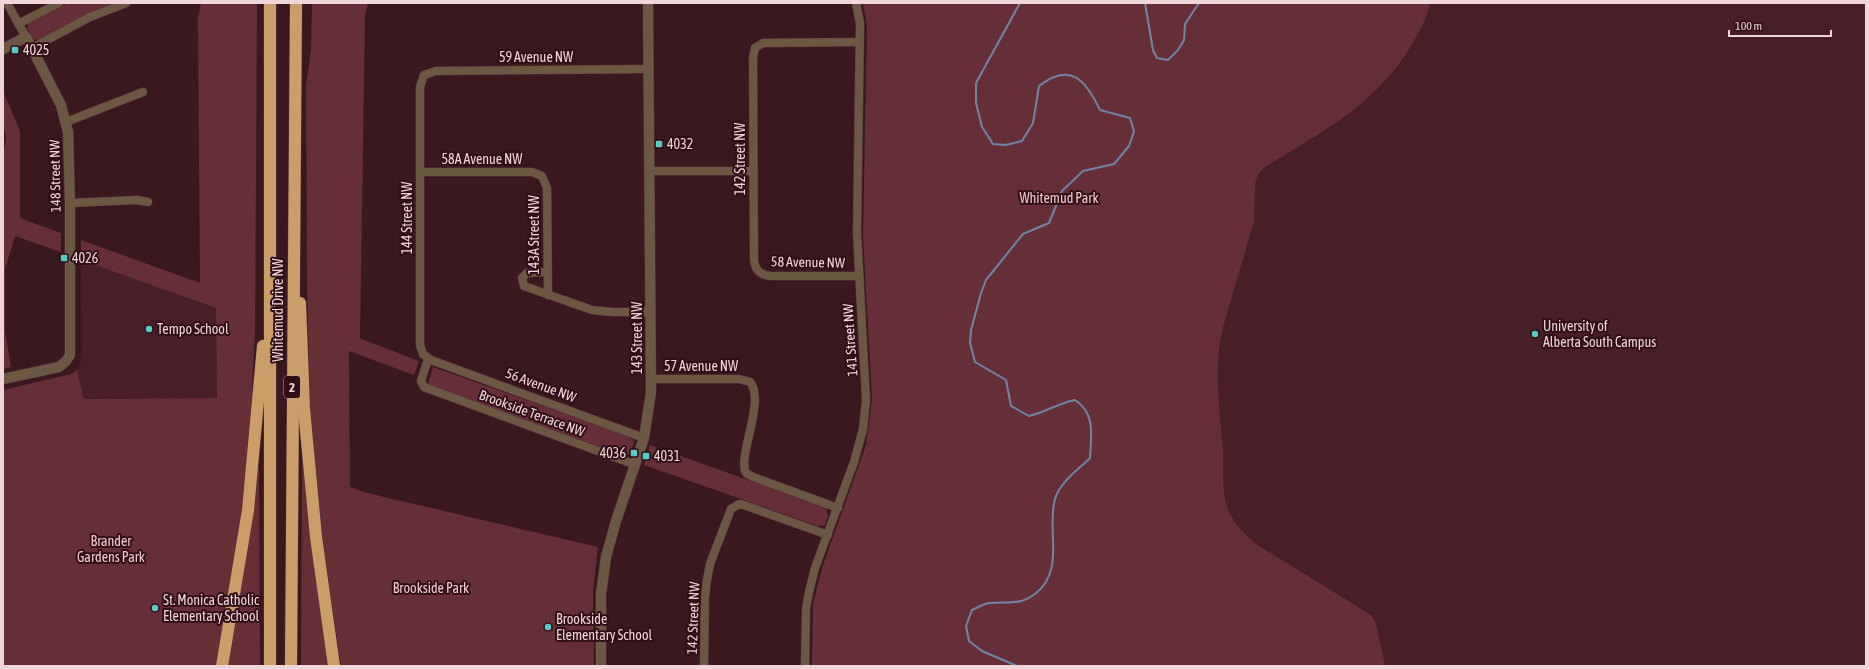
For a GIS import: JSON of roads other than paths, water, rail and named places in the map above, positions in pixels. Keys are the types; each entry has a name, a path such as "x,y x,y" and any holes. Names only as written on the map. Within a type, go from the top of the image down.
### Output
{"highway":[{"name":"Whitemud Drive NW","path":"270,3 270,666"},
{"name":"Whitemud Drive NW","path":"291,666 296,3"},
{"path":"294,158 304,409 316,537 334,666"},
{"path":"222,666 248,510 269,276"}],"street":[{"name":"148 Street NW","path":"3,379 59,367 70,355 69,141 66,122 61,105 7,3"},
{"path":"18,24 59,3"},
{"path":"32,48 90,17 126,3"},
{"name":"143 Street NW","path":"601,666 601,594 606,557 616,521 644,438 650,403 648,3"},
{"name":"141 Street NW","path":"806,666 806,609 813,576 858,449 865,410 866,380 857,227 860,20 856,3"},
{"path":"3,49 26,37"},
{"name":"142 Street NW","path":"758,272 755,267 754,260 754,51 758,46 768,42 860,42"},
{"name":"59 Avenue NW","path":"424,75 428,72 436,70 649,70"},
{"name":"144 Street NW","path":"424,75 420,87 420,345 421,350 428,359"},
{"path":"66,122 143,92"},
{"path":"650,171 754,171"},
{"name":"58A Avenue NW","path":"420,172 532,172 542,176"},
{"name":"143A Street NW","path":"542,176 547,188 548,295"},
{"path":"70,203 130,200 148,202"},
{"path":"547,272 529,272 523,276 522,281 526,288 592,310 612,312 650,312"},
{"name":"58 Avenue NW","path":"758,272 771,276 859,276"},
{"name":"Brookside Terrace NW","path":"428,359 421,383 424,387 636,465"},
{"name":"56 Avenue NW","path":"428,359 644,438"},
{"name":"57 Avenue NW","path":"651,379 739,379 750,382 754,389 755,396 752,423 744,462 746,473 753,478 838,508"},
{"name":"142 Street NW","path":"704,666 705,596 708,572 728,513 736,505 747,506 828,535"}],"waterway":[{"path":"1017,666 982,651 969,641 966,626 972,610 989,603 1018,602 1024,600 1035,594 1044,584 1050,573 1053,562 1052,524 1055,499 1057,493 1065,482 1090,458 1091,426 1086,412 1075,400 1029,416 1011,406 1006,380 975,362 970,343 971,330 986,280 1023,234 1049,223 1062,191 1083,171 1114,164 1129,146 1134,131 1130,118 1100,110 1089,90 1083,83 1069,75 1060,75 1039,86 1033,123 1022,141 1006,145 993,144 982,127 976,103 976,83 1020,3"},
{"path":"1145,3 1153,50 1157,58 1168,60 1178,50 1184,40 1185,24 1199,3"}],"place":[{"name":"4025","path":"15,50"},
{"name":"4032","path":"659,144"},
{"name":"4026","path":"64,258"},
{"name":"Tempo School","path":"149,329"},
{"name":"University of Alberta South Campus","path":"1535,334"},
{"name":"4036","path":"634,453"},
{"name":"4031","path":"646,456"},
{"name":"St. Monica Catholic Elementary School","path":"155,608"},
{"name":"Brookside Elementary School","path":"548,627"}],"park label":[{"name":"Whitemud Park","path":"1059,198"},
{"name":"Brander Gardens Park","path":"111,550"},
{"name":"Brookside Park","path":"431,588"}]}
